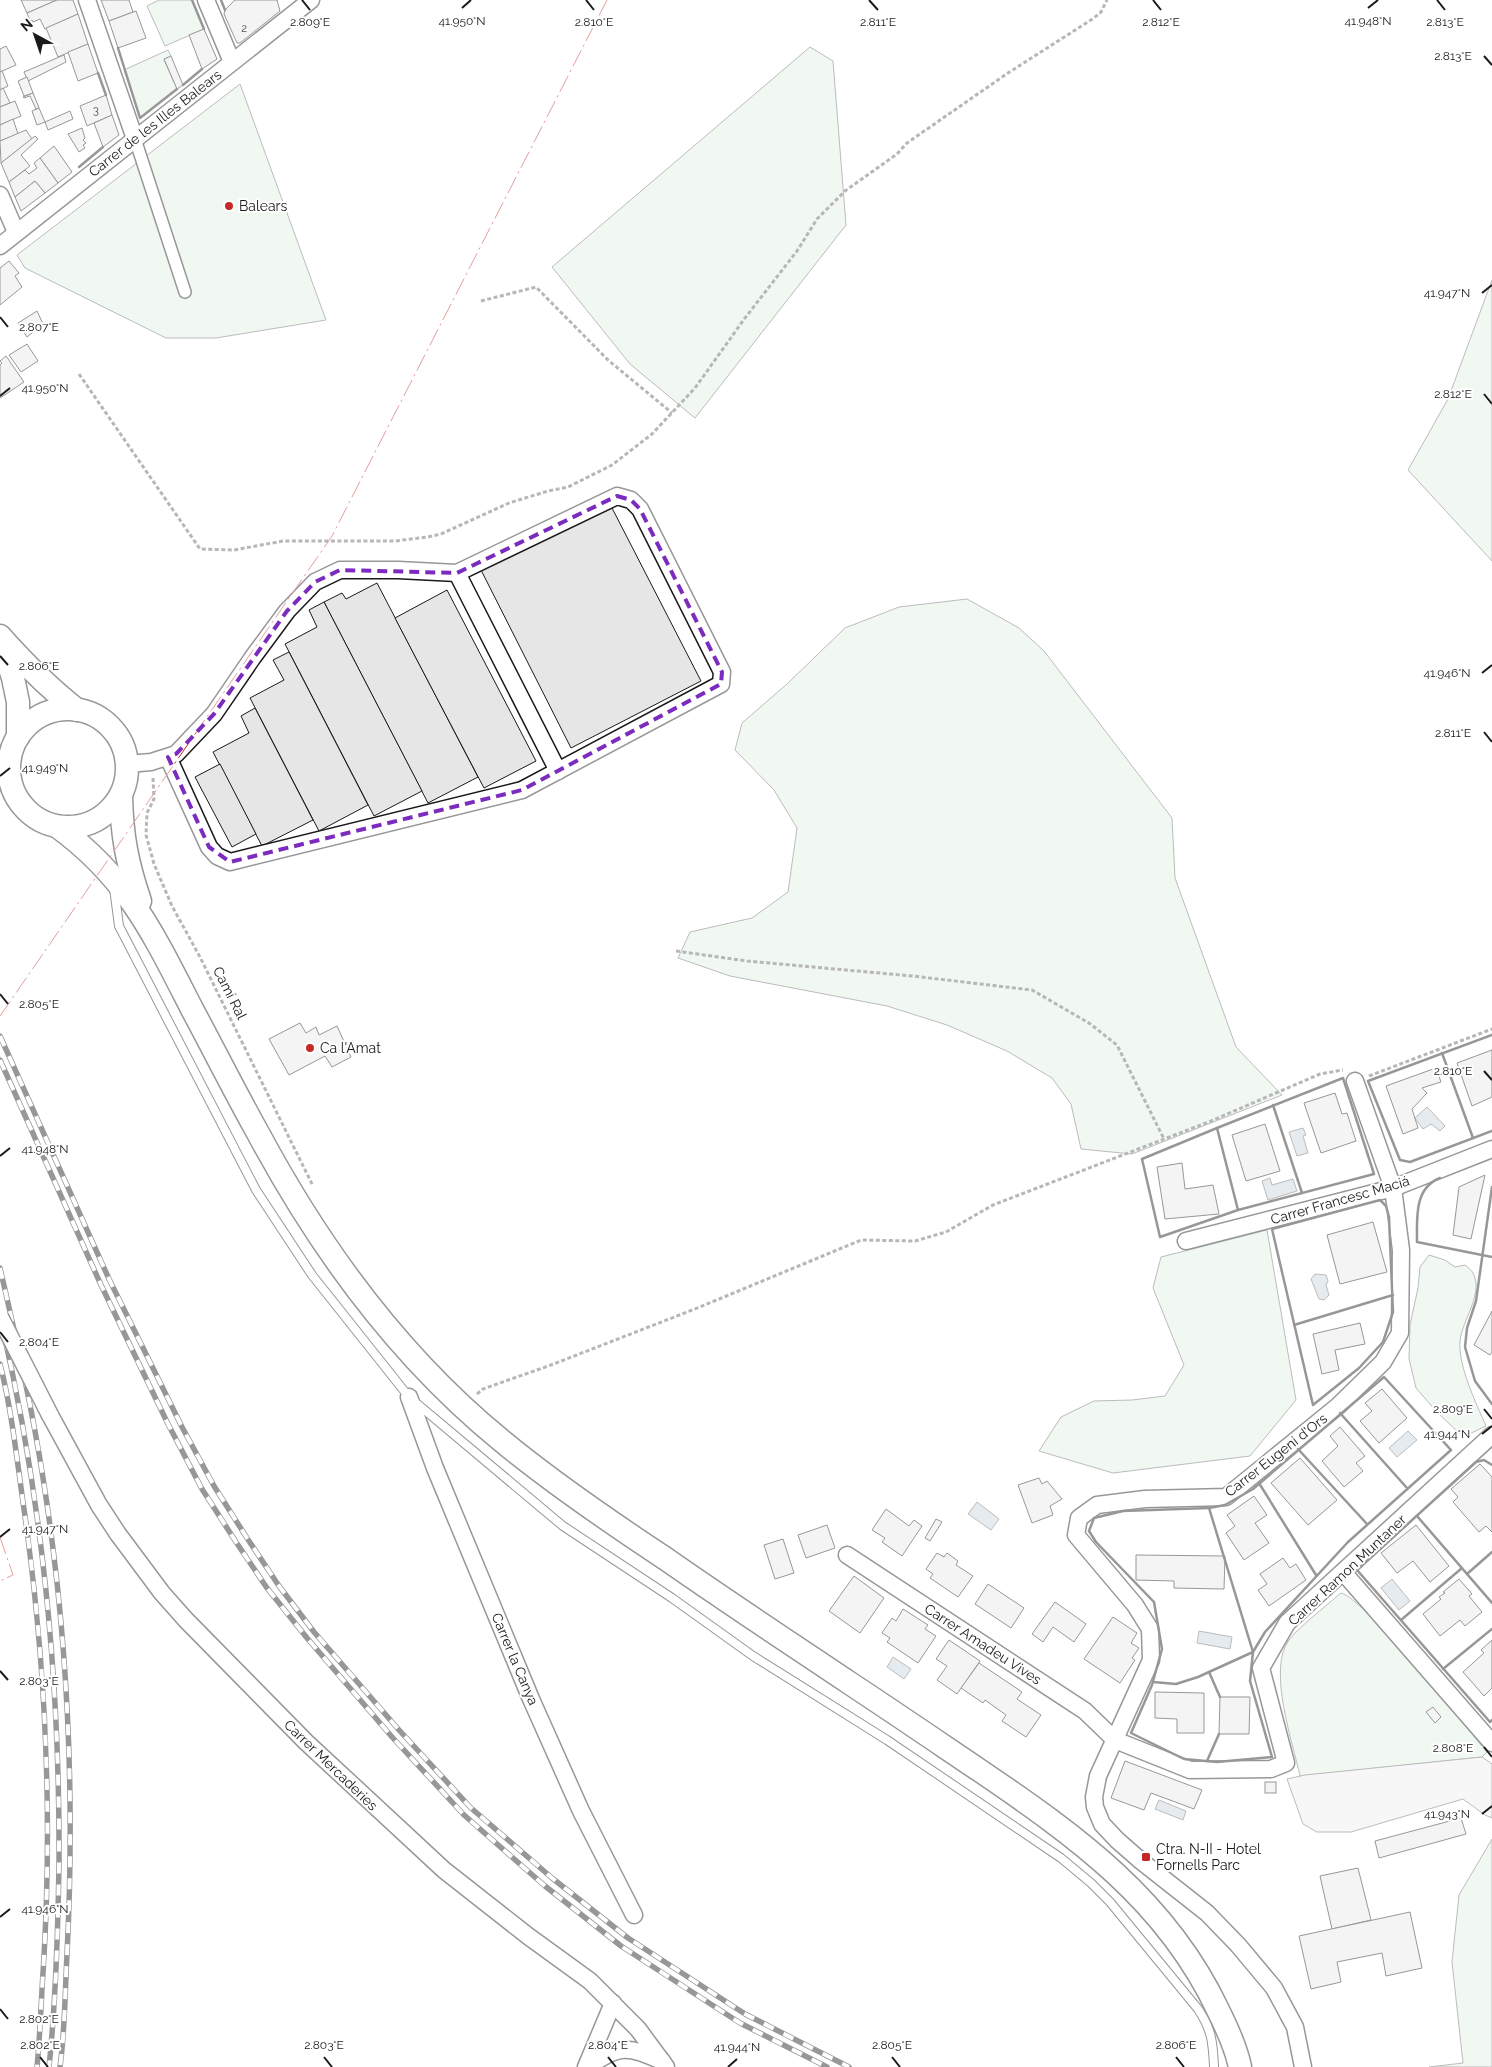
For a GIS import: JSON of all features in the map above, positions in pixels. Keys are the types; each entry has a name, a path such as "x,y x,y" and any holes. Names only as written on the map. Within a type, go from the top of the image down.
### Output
{"main road":[{"path":"0,637 29,668 77,710"},
{"path":"0,637 13,678 18,702 18,737"},
{"path":"146,921 129,867 122,834 121,797 127,776 128,764 121,740 108,724 90,713 77,710 58,710 43,714 28,724 18,737 13,748 6,779 27,812 37,819 58,827 84,846 113,876 146,921 257,1132 333,1258 374,1313 423,1368 463,1407 502,1441 585,1505 1024,1801 1096,1854 1166,1926 1209,1990 1237,2053 1240,2067"},
{"path":"58,827 70,828 94,822 110,810 121,797"},
{"path":"1222,2018 1224,2067"}],"street":[{"path":"86,0 185,292"},
{"path":"206,0 232,62"},
{"name":"Carrer de les Illes Balears","path":"0,246 311,0"},
{"path":"0,195 16,232"},
{"path":"128,764 151,762 176,754 214,714 287,611 315,582 340,570 457,573 617,496 631,500 640,510 722,672 721,684 522,790 230,862 217,856 209,847 168,757"},
{"path":"457,573 558,771"},
{"name":"Carrer Eugeni d'Ors","path":"1303,2067 1295,2027 1274,1988 1238,1945 1207,1913 1141,1861 1102,1824 1095,1807 1094,1797 1098,1776 1151,1660 1150,1629 1135,1605 1076,1535 1079,1518 1097,1504 1145,1499 1226,1497 1338,1406 1383,1362 1400,1333 1401,1250 1393,1188 1355,1081"},
{"name":"Carrer Francesc Maciá","path":"1186,1241 1393,1188 1492,1149"},
{"name":"Carrer Mercaderies","path":"0,1317 99,1505 162,1593 230,1666 306,1742 444,1870 528,1936 590,1981 638,2029 664,2064"},
{"name":"Carrer la Canya","path":"409,1397 435,1468 531,1699 581,1810 634,1915"},
{"name":"Carrer Ramon Muntaner","path":"1114,1740 1190,1770 1271,1769 1286,1763 1261,1668 1287,1623 1490,1441"},
{"name":"Carrer Amadeu Vives","path":"847,1555 1085,1711 1114,1740"},
{"path":"1343,1572 1492,1743"},
{"path":"587,2067 613,2003"},
{"path":"587,2067 612,2052 626,2049 638,2051 664,2064"}],"lane":[{"path":"113,876 119,926 256,1190 312,1275 409,1397 564,1526 672,1598 753,1656 887,1740 1039,1842 1084,1876 1134,1929 1207,2022 1213,2041 1214,2067"}],"path":[{"path":"79,374 200,549 225,551 283,540 395,541 428,537 441,534 509,503 548,491 562,490 621,459 652,434 672,413 695,388 745,318 798,250 817,219 845,191 897,154 907,143 1008,73 1094,18 1101,12 1107,0"},
{"path":"481,301 536,287 608,360 672,413"},
{"name":"Camí Ral","path":"151,762 154,799 146,813 146,835 154,864 172,906 204,965 316,1192"},
{"path":"676,951 747,961 912,976 1032,990 1089,1023 1117,1045 1164,1139"},
{"path":"463,1407 483,1389 551,1365 700,1307 861,1240 915,1241 946,1232 993,1205 1272,1096 1320,1074 1345,1070 1355,1081 1492,1029"}],"highlighted area":[{"path":"617,496 631,500 640,509 722,672 721,684 522,790 230,862 209,847 168,757 176,754 214,714 287,611 315,582 340,570 457,573"}],"green space":[{"path":"159,0 192,0 204,29 165,46 147,6"},
{"path":"810,47 833,61 846,225 695,418 630,364 552,267"},
{"path":"168,50 171,56 164,60 177,89 140,118 124,70"},
{"path":"240,84 326,320 216,338 166,338 25,268 17,255"},
{"path":"1492,280 1492,561 1408,470 1448,399"},
{"path":"967,599 1019,628 1044,651 1172,818 1175,878 1236,1047 1282,1095 1132,1154 1081,1149 1071,1104 1052,1078 1007,1051 947,1025 887,1006 730,976 678,958 690,932 752,918 788,892 797,828 774,790 735,750 742,723 787,684 845,628 899,607"},
{"path":"1267,1230 1296,1400 1250,1456 1113,1473 1039,1451 1061,1417 1094,1401 1132,1400 1165,1396 1184,1365 1153,1288 1161,1257"},
{"path":"1429,1255 1445,1260 1455,1267 1465,1265 1472,1272 1476,1281 1474,1298 1460,1341 1460,1351 1468,1384 1486,1426 1463,1437 1416,1388 1409,1359 1410,1325 1418,1288 1420,1267"},
{"path":"1341,1593 1353,1600 1392,1639 1487,1752 1482,1757 1300,1776 1281,1687 1280,1669 1283,1653 1294,1634"},
{"path":"1492,1839 1492,2067 1429,2067 1463,2063 1452,1962 1459,1895"}],"shaded area":[{"path":"1427,1107 1445,1126 1440,1131 1431,1124 1423,1129 1415,1118"},
{"path":"1303,1128 1306,1135 1303,1136 1308,1153 1297,1156 1289,1132"},
{"path":"1270,1178 1272,1185 1293,1179 1297,1191 1268,1200 1262,1181"},
{"path":"1315,1274 1326,1275 1329,1295 1324,1300 1319,1299 1311,1279"},
{"path":"1408,1431 1417,1440 1397,1457 1389,1448"},
{"path":"977,1502 999,1519 991,1530 968,1514"},
{"path":"1392,1579 1410,1601 1399,1610 1381,1588"},
{"path":"1199,1631 1232,1637 1230,1649 1197,1643"},
{"path":"893,1657 911,1669 904,1679 887,1667"},
{"path":"1482,1757 1492,1764 1492,1818 1463,1799 1351,1832 1317,1832 1303,1824 1287,1779 1305,1775"},
{"path":"1159,1800 1186,1811 1183,1820 1155,1809"}],"building":[{"path":"21,0 57,0 27,13"},
{"path":"57,0 73,0 78,14 45,29 40,19 33,22 32,20 30,21 27,13"},
{"path":"101,0 129,0 133,12 109,21"},
{"path":"235,0 277,0 280,11 240,43 237,43 224,14 225,10"},
{"path":"136,11 146,38 118,48 109,21"},
{"path":"78,14 88,44 58,57 46,28"},
{"path":"204,29 217,59 202,69 189,35"},
{"path":"88,44 98,73 78,81 68,52"},
{"path":"6,46 16,65 0,72 0,49"},
{"path":"64,55 66,62 28,81 24,72"},
{"path":"171,56 183,85 177,89 164,59"},
{"path":"2,71 8,86 0,90 0,72"},
{"path":"27,77 33,93 24,96 18,81"},
{"path":"3,88 10,103 0,107 0,90"},
{"path":"33,93 39,108 36,109 30,96 23,97"},
{"path":"106,95 112,115 87,126 80,106"},
{"path":"15,101 21,116 0,125 0,107"},
{"path":"39,108 45,122 37,125 32,111"},
{"path":"70,111 73,119 48,130 45,122"},
{"path":"112,115 119,135 103,147 94,123"},
{"path":"13,119 18,134 0,141 0,125"},
{"path":"82,128 85,138 83,140 86,143 83,145 85,148 79,152 68,134"},
{"path":"26,130 32,139 1,163 0,141"},
{"path":"35,136 38,139 21,155 30,166 9,182 1,163"},
{"path":"54,146 72,172 58,183 40,158"},
{"path":"40,158 58,183 45,193 35,181 15,197 9,182 25,170 29,174 37,168 34,163"},
{"path":"35,181 45,193 21,211 15,197"},
{"path":"9,261 19,273 15,276 22,287 0,305 0,268"},
{"path":"37,311 43,324 27,337 18,323"},
{"path":"27,344 38,361 21,372 9,355"},
{"path":"6,356 24,382 0,398 0,365 2,363 0,361"},
{"path":"611,506 701,681 571,748 481,570"},
{"path":"377,583 478,777 428,803 324,602 342,593 346,599"},
{"path":"447,590 536,761 484,788 395,618"},
{"path":"324,602 422,791 374,816 285,644 317,627 309,610"},
{"path":"289,652 368,805 319,831 250,698 284,680 273,660"},
{"path":"255,708 313,820 262,846 213,752 249,733 241,716"},
{"path":"220,764 256,834 232,847 195,777"},
{"name":"Ca l'Amat","path":"300,1023 306,1033 316,1027 319,1035 337,1026 351,1057 332,1067 325,1056 289,1075 269,1039"},
{"path":"1492,1050 1492,1097 1472,1106 1457,1063"},
{"path":"1436,1068 1441,1082 1422,1088 1427,1093 1412,1109 1418,1128 1403,1134 1386,1086"},
{"path":"1335,1093 1342,1114 1347,1113 1356,1141 1321,1153 1304,1103"},
{"path":"1265,1124 1280,1171 1246,1181 1232,1135"},
{"path":"1182,1163 1185,1189 1213,1185 1219,1214 1165,1219 1157,1167"},
{"path":"1485,1175 1471,1239 1453,1235 1459,1187"},
{"path":"1373,1222 1387,1272 1340,1284 1327,1235"},
{"path":"1492,1311 1492,1352 1490,1355 1474,1345"},
{"path":"1360,1323 1365,1344 1335,1350 1339,1370 1322,1374 1313,1334"},
{"path":"1382,1389 1407,1418 1379,1443 1360,1421 1372,1411 1365,1403"},
{"path":"1340,1427 1365,1456 1356,1463 1363,1471 1344,1487 1322,1461 1338,1446 1330,1436"},
{"path":"1300,1458 1337,1500 1308,1525 1271,1483"},
{"path":"1480,1464 1492,1477 1492,1532 1486,1526 1479,1532 1453,1502 1458,1497 1451,1489"},
{"path":"1039,1478 1042,1484 1047,1481 1062,1499 1050,1506 1053,1515 1032,1523 1018,1485"},
{"path":"1254,1496 1267,1515 1255,1523 1269,1543 1244,1560 1226,1533 1235,1526 1227,1515"},
{"path":"886,1509 909,1526 914,1520 922,1526 902,1556 882,1542 885,1538 872,1530"},
{"path":"936,1519 942,1522 930,1541 925,1538"},
{"path":"827,1525 835,1548 806,1558 798,1535"},
{"path":"1416,1525 1449,1566 1430,1582 1413,1561 1397,1573 1381,1553"},
{"path":"783,1539 794,1573 775,1579 764,1545"},
{"path":"937,1553 944,1557 947,1553 958,1561 956,1565 973,1576 958,1597 930,1578 933,1574 926,1569"},
{"path":"1136,1555 1225,1556 1224,1589 1174,1588 1174,1581 1136,1580"},
{"path":"1283,1558 1290,1568 1296,1564 1306,1580 1269,1606 1258,1590 1267,1584 1260,1574"},
{"path":"854,1576 884,1598 860,1633 829,1611"},
{"path":"1459,1579 1472,1594 1469,1596 1482,1612 1465,1626 1460,1620 1440,1636 1423,1614 1441,1599 1439,1597 1445,1593 1443,1592"},
{"path":"988,1584 1024,1608 1011,1628 975,1604"},
{"path":"1055,1602 1086,1624 1074,1642 1053,1627 1043,1642 1032,1634"},
{"path":"903,1609 928,1625 925,1629 936,1636 918,1663 887,1642 890,1638 882,1633 892,1618 896,1621"},
{"path":"1113,1617 1137,1633 1131,1643 1139,1648 1132,1658 1135,1660 1120,1683 1084,1659"},
{"path":"949,1640 980,1661 957,1694 937,1680 947,1666 936,1659"},
{"path":"1492,1640 1492,1688 1484,1696 1463,1672 1484,1653 1481,1650"},
{"path":"979,1663 1022,1692 1017,1699 1041,1715 1026,1737 1002,1721 1006,1715 985,1700 983,1703 961,1688"},
{"path":"1155,1692 1204,1693 1204,1733 1177,1733 1177,1719 1155,1718"},
{"path":"1220,1697 1250,1697 1249,1734 1219,1734"},
{"path":"1433,1707 1441,1717 1435,1723 1426,1712"},
{"path":"1125,1761 1202,1790 1194,1809 1151,1793 1144,1810 1111,1798"},
{"path":"1265,1782 1276,1782 1276,1793 1265,1793"},
{"path":"1461,1818 1466,1834 1379,1858 1375,1841"},
{"path":"1358,1868 1371,1920 1332,1929 1320,1876"},
{"path":"1410,1912 1422,1968 1386,1976 1382,1953 1337,1962 1341,1982 1311,1989 1299,1936"}],"railway":[{"path":"0,1036 109,1279 182,1427 214,1486 247,1538 279,1586 314,1632 399,1730 471,1808 552,1878 628,1938 745,2014 849,2067"},
{"path":"0,1060 101,1285 168,1424 202,1489 267,1588 307,1638 392,1737 464,1815 545,1886 621,1946 740,2023 827,2067"},
{"path":"0,1268 39,1451 52,1537 64,1656 70,1775 70,1835 65,2011 60,2067"},
{"path":"0,1317 15,1384 27,1452 46,1588 52,1657 56,1726 59,1863 56,1965 49,2067"},
{"path":"0,1364 14,1436 32,1567 42,1683 47,1799 47,1857 46,1915 37,2067"}],"wall":[{"path":"192,0 204,29"},
{"path":"221,0 225,10"},
{"path":"118,48 140,118 177,89"},
{"path":"183,85 202,69"},
{"path":"98,73 106,95"},
{"path":"79,167 103,147"},
{"path":"1492,1035 1368,1081 1400,1160 1410,1162 1492,1131"},
{"path":"1442,1053 1473,1138"},
{"path":"1343,1078 1374,1174 1238,1210 1160,1237 1142,1159 1343,1078"},
{"path":"1273,1105 1302,1193"},
{"path":"1217,1128 1238,1210"},
{"path":"1440,1178 1425,1189 1421,1196 1417,1214 1417,1242 1492,1257"},
{"path":"1492,1187 1476,1301 1467,1328 1465,1347 1475,1381 1492,1404"},
{"path":"1380,1200 1386,1206 1389,1217 1393,1312 1383,1342 1359,1368 1313,1405 1272,1229 1380,1200"},
{"path":"1294,1325 1393,1295"},
{"path":"1384,1377 1451,1450 1348,1542 1265,1632 1253,1652 1250,1681 1272,1757 1217,1762 1184,1759 1131,1733 1152,1685 1162,1649 1154,1602 1096,1542 1089,1531 1094,1518 1123,1511 1209,1508 1225,1505 1253,1489 1384,1377"},
{"path":"1340,1413 1407,1488"},
{"path":"1298,1449 1367,1524"},
{"path":"1492,1465 1484,1460 1476,1462 1357,1570 1490,1722 1492,1720"},
{"path":"1259,1483 1316,1575"},
{"path":"1153,1682 1176,1684 1198,1677 1253,1652 1209,1508"},
{"path":"1417,1516 1492,1603"},
{"path":"1467,1574 1492,1552"},
{"path":"1401,1620 1462,1568"},
{"path":"1443,1669 1492,1629"},
{"path":"1209,1672 1220,1697"},
{"path":"1207,1761 1219,1734"}],"power":[{"path":"0,1016 332,536 607,0"},
{"path":"0,1537 13,1575 0,1581"}],"place":[{"name":"Balears","path":"229,206"},
{"name":"Ca l'Amat","path":"310,1048"},
{"name":"Ctra. N-II - Hotel Fornells Parc","path":"1146,1857"}]}
